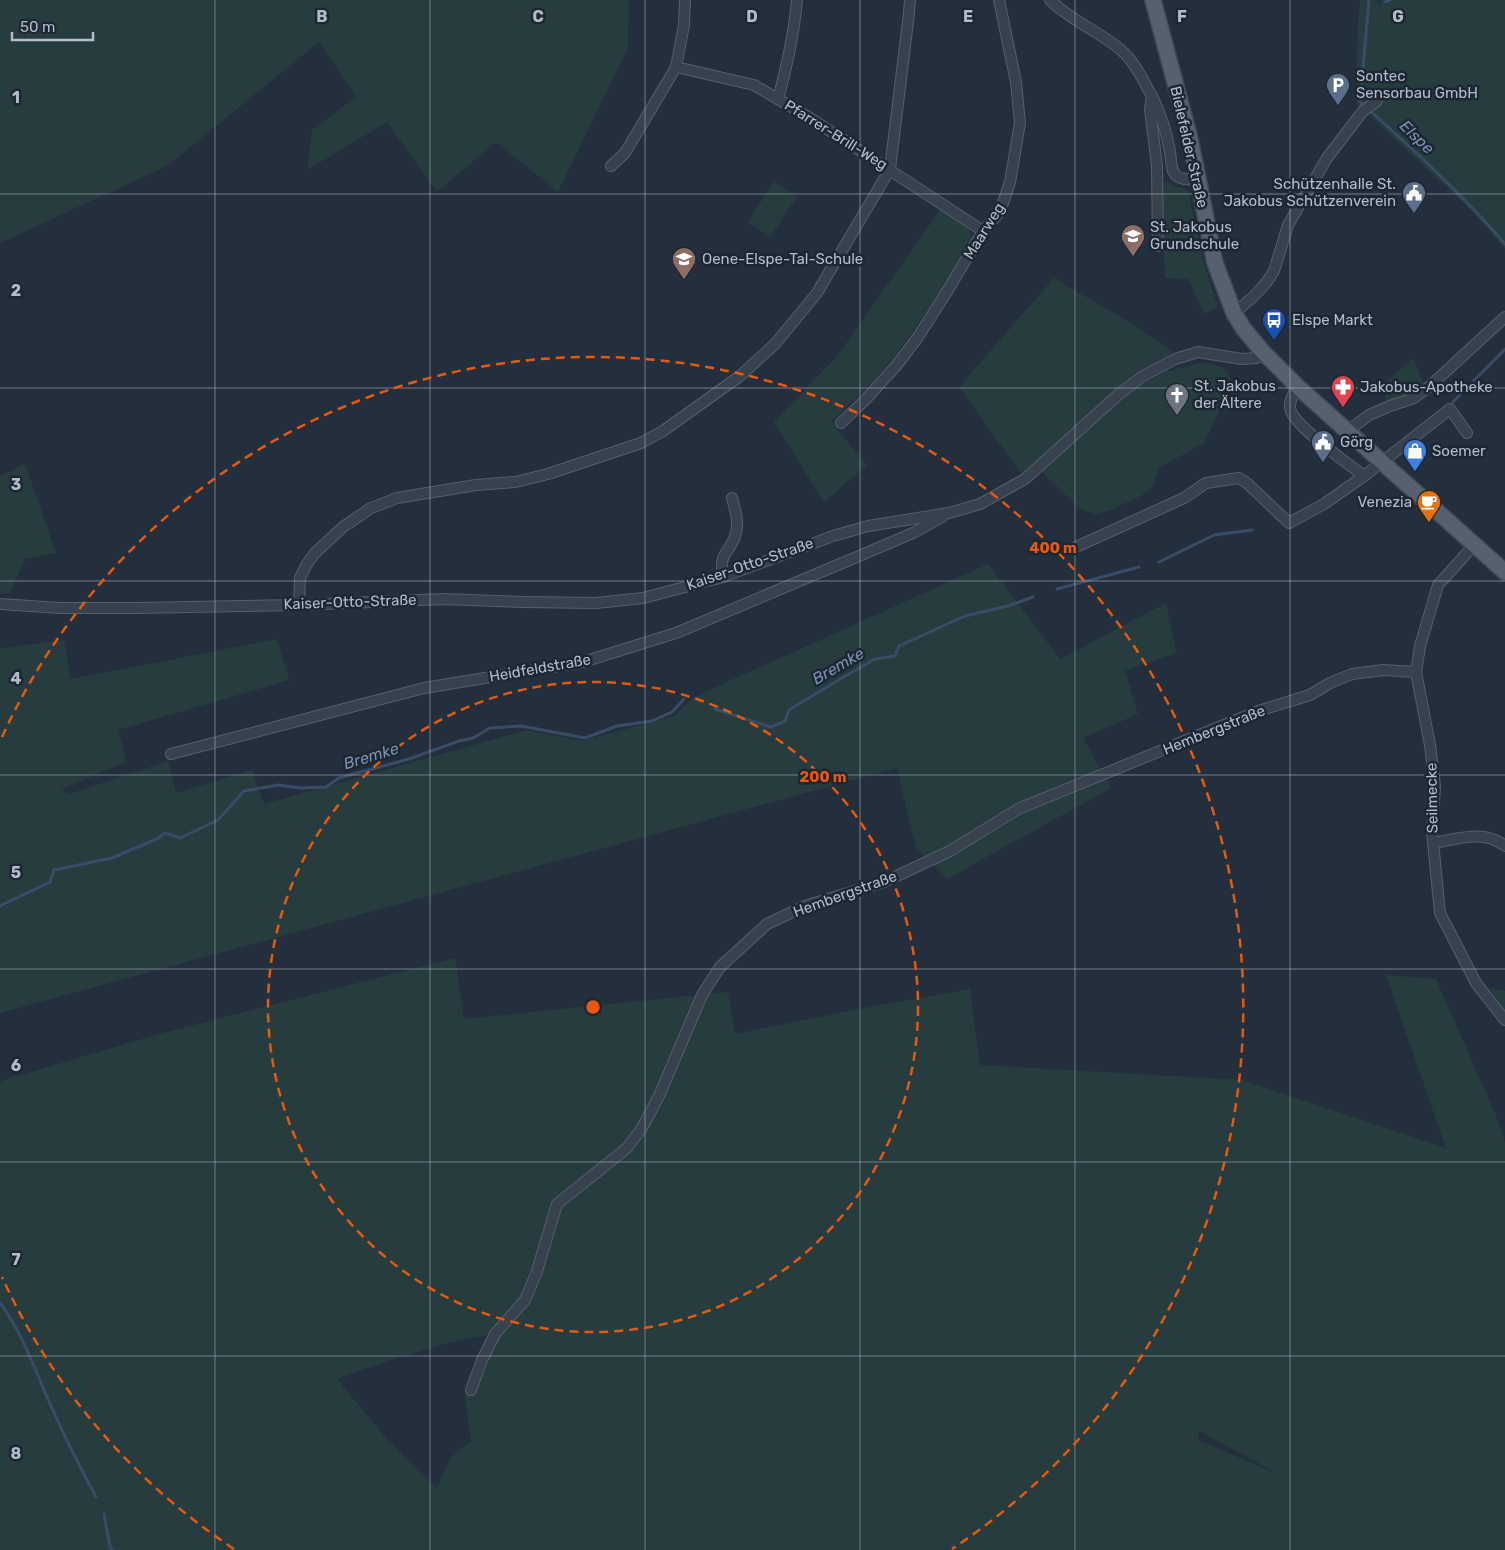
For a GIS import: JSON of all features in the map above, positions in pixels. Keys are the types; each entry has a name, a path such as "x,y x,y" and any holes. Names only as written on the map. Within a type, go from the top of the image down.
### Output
{"main road":[{"name":"Bielefelder Straße","path":"1153,0 1190,139 1215,263 1234,313 1243,328 1265,354 1298,387 1505,572"}],"street":[{"path":"611,166 625,153 676,67 684,26 685,0"},
{"path":"778,98 795,26 797,0"},
{"path":"299,605 300,578 307,564 343,527 372,508 397,498 459,488 515,482 548,474 641,443 663,431 740,376 775,344 817,293 890,170 910,0"},
{"name":"Maarweg","path":"840,423 866,399 896,366 918,337 983,231 998,214 1007,191 1020,123 1016,82 998,0"},
{"path":"1050,0 1058,9 1123,51 1132,63 1160,113 1173,171 1184,179 1197,179"},
{"name":"Pfarrer-Brill-Weg","path":"676,67 754,85 778,98 983,231"},
{"path":"1152,97 1150,109 1157,166 1158,246"},
{"path":"1234,313 1252,298 1274,272 1288,224 1328,158 1370,106"},
{"path":"1348,432 1369,415 1420,394 1505,317"},
{"name":"Kaiser-Otto-Straße","path":"0,604 60,608 299,605 444,599 596,603 643,598 723,577 833,536 868,526 949,513 980,504 1020,483 1119,394 1143,376 1176,359 1198,352 1242,358 1256,358 1265,354"},
{"path":"1298,387 1291,400 1290,408 1294,418 1364,476"},
{"path":"1076,547 1184,498 1206,483 1239,478 1248,484 1289,523 1324,504 1364,476 1450,410 1467,433"},
{"path":"723,577 721,560 734,539 737,527 736,512 732,498"},
{"name":"Heidfeldstraße","path":"171,754 424,688 584,662 676,633 895,540 949,513"},
{"name":"Seilmecke","path":"1475,544 1438,585 1420,646 1416,672 1430,745 1435,786 1432,832 1440,913 1476,983 1505,1020"},
{"name":"Hembergstraße","path":"471,1390 482,1360 495,1334 525,1300 536,1274 557,1204 627,1148 642,1128 659,1096 702,995 720,967 767,924 805,906 884,882 950,852 1018,809 1258,711 1310,695 1330,683 1352,674 1383,670 1416,672"},
{"path":"1434,843 1476,836 1494,840 1505,846"}],"green space":[{"path":"0,0 629,0 628,48 558,192 496,142 437,192 387,122 307,170 312,130 356,97 319,42 167,166 0,243"},
{"path":"1360,0 1375,0 1381,8 1380,0 1505,0 1505,249 1473,212 1356,103"},
{"path":"1161,180 1188,191 1202,257 1218,307 1204,314 1189,279 1165,278"},
{"path":"774,181 797,197 770,237 748,222"},
{"path":"940,210 969,227 972,240 944,287 892,360 874,381 831,422 867,465 824,502 774,422 838,355"},
{"path":"1054,278 1131,323 1174,352 1140,371 1119,388 1031,470 1021,474 959,387"},
{"path":"1414,358 1425,388 1386,405 1385,382"},
{"path":"1201,363 1210,363 1221,367 1230,376 1231,383 1226,398 1204,443 1159,468 1153,486 1141,496 1111,510 1096,514 1080,509 1040,470 1127,393 1164,372"},
{"path":"25,464 56,553 25,559 10,593 0,594 0,476"},
{"path":"988,564 1060,659 1166,603 1177,653 1125,670 1138,714 1083,738 1111,788 947,879 916,849 897,768 0,1013 0,648 64,640 71,679 277,639 289,680 118,730 127,762 61,789 69,794 168,761 176,793 252,770 264,804 527,730 582,741 674,716 694,697"},
{"path":"455,958 464,1019 728,992 735,1034 970,989 980,1065 1242,1080 1446,1148 1386,975 1436,979 1497,1118 1505,1143 1505,1550 0,1550 0,1082 159,1034","holes":["491,1334 472,1371 465,1396 471,1442 453,1457 446,1467 437,1488 387,1439 337,1379 445,1344","1199,1431 1275,1472 1275,1473 1198,1440"]},
{"path":"1489,988 1505,991 1505,1010"}],"waterway":[{"name":"Elspe","path":"1369,0 1360,102 1435,171 1505,244"},
{"path":"1385,2 1390,0"},
{"name":"Bremke","path":"1453,402 1505,349"},
{"name":"Bremke","path":"1159,562 1214,535 1252,530"},
{"name":"Bremke","path":"1057,589 1139,567"},
{"name":"Bremke","path":"715,709 771,727 785,721 789,710 875,659 895,656 899,646 965,616 1008,606 1033,597"},
{"name":"Bremke","path":"0,906 50,882 54,870 112,858 159,838 165,833 180,838 218,820 244,791 278,785 301,788 326,787 339,778 409,759 459,741 473,738 490,728 521,726 585,738 617,726 652,721 672,712 684,699"},
{"path":"0,1303 25,1345 51,1406 96,1497"},
{"path":"104,1514 110,1547 113,1550"}],"place":[{"name":"Sontec Sensorbau GmbH","path":"1338,106"},
{"name":"Schützenhalle St. Jakobus Schützenverein","path":"1414,214"},
{"name":"St. Jakobus Grundschule","path":"1133,257"},
{"name":"Oene-Elspe-Tal-Schule","path":"684,280"},
{"name":"Elspe Markt","path":"1274,341"},
{"name":"Jakobus-Apotheke","path":"1343,408"},
{"name":"St. Jakobus der Ältere","path":"1177,416"},
{"name":"Görg","path":"1323,463"},
{"name":"Soemer","path":"1415,472"},
{"name":"Venezia","path":"1429,523"}]}
